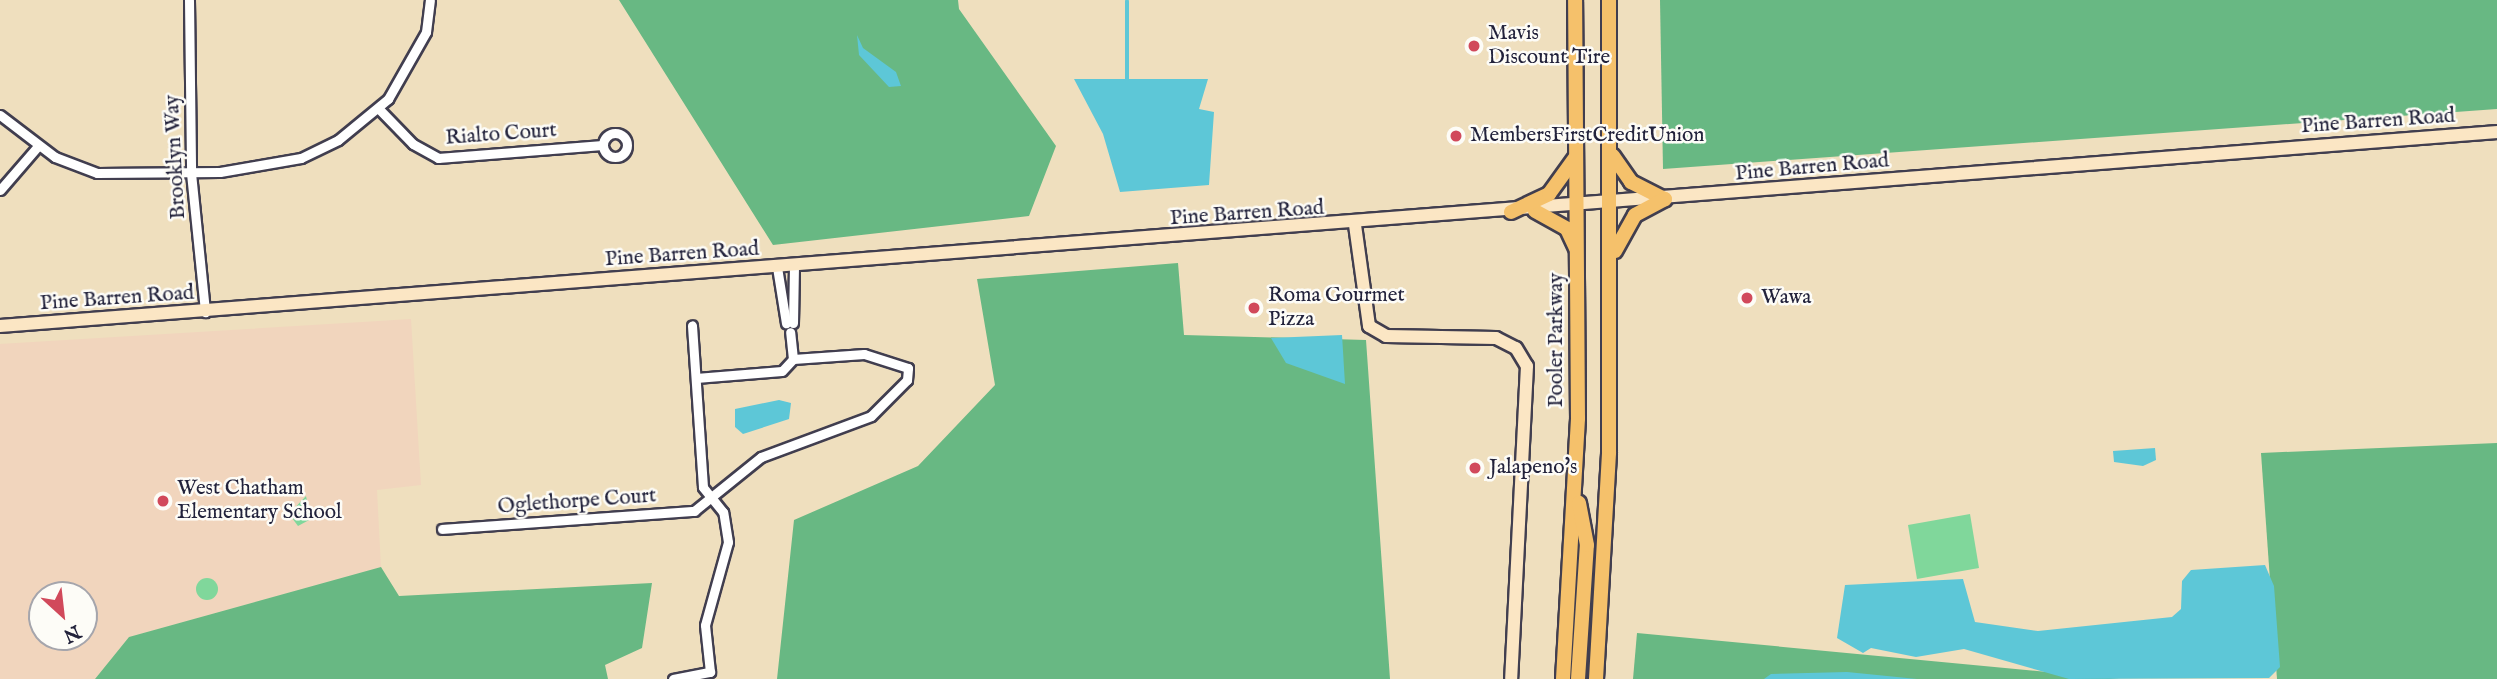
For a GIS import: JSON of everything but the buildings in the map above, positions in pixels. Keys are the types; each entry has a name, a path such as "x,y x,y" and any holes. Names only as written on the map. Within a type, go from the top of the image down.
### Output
{"main road":[{"name":"Pooler Parkway","path":"1563,679 1574,481 1578,257 1575,0"},
{"path":"1596,679 1613,257 1609,0"},
{"name":"Pine Barren Road","path":"0,326 1355,225 2497,132"},
{"path":"1511,212 1561,183 1578,150"},
{"path":"1612,155 1631,182 1665,199"},
{"path":"1613,257 1635,215 1665,199"},
{"path":"1535,211 1567,229 1578,257"},
{"path":"1355,225 1369,326 1386,336 1496,338 1516,348 1527,366 1511,679"},
{"path":"1574,481 1587,545 1578,679"}],"street":[{"name":"Brooklyn Way","path":"189,0 191,173 205,312"},
{"path":"0,115 38,146 97,173 191,173 300,158 378,108 410,66 430,0"},
{"name":"Rialto Court","path":"378,108 413,144 438,158 602,145"},
{"path":"0,190 38,146"},
{"path":"790,326 794,266"},
{"path":"696,378 776,372 793,359 790,326 777,267"},
{"path":"673,679 710,672 705,625 728,542 723,512 703,487 692,325"},
{"name":"Oglethorpe Court","path":"442,529 689,511 711,498 761,457 871,415 907,380 908,368 864,354 793,359"}],"shaded area":[{"path":"411,319 421,485 377,490 381,567 129,637 95,679 0,679 0,344"}],"green space":[{"path":"619,0 958,0 959,9 1056,146 1029,216 773,245"},
{"path":"1660,0 2497,0 2497,109 1663,169"},
{"path":"1178,263 1184,335 1366,340 1390,679 777,679 794,520 918,466 995,385 977,279"},
{"path":"2497,443 2497,679 2277,679 2261,453"},
{"path":"306,496 311,519 298,526 289,514"},
{"path":"1970,514 1979,568 1917,579 1908,525"},
{"path":"381,567 399,596 652,583 642,648 605,665 608,679 95,679 129,637"},
{"path":"203,578 211,578 218,585 218,593 211,600 203,600 196,593 196,585"},
{"path":"1637,633 2120,679 1633,679"}],"water":[{"path":"857,35 863,48 896,72 901,86 889,87 859,55"},
{"path":"1074,79 1208,79 1199,109 1214,112 1209,185 1120,192 1103,134"},
{"path":"1342,335 1345,384 1286,363 1271,338"},
{"path":"779,400 791,403 789,419 743,434 735,427 735,409"},
{"path":"2155,448 2156,460 2143,466 2114,462 2113,451"},
{"path":"2265,565 2274,586 2280,667 2269,678 2069,679 1964,649 1916,657 1871,648 1863,653 1837,638 1845,585 1963,579 1975,622 2038,631 2172,617 2181,609 2182,581 2191,570"},
{"path":"1847,672 1917,679 1764,679 1771,674"}],"waterway":[{"path":"1127,2 1127,79"}],"place":[{"name":"Mavis Discount Tire","path":"1474,46"},
{"name":"MembersFirstCreditUnion","path":"1456,136"},
{"name":"Wawa","path":"1747,298"},
{"name":"Roma Gourmet Pizza","path":"1254,308"},
{"name":"Jalapeno's","path":"1475,468"},
{"name":"West Chatham Elementary School","path":"163,501"}]}
